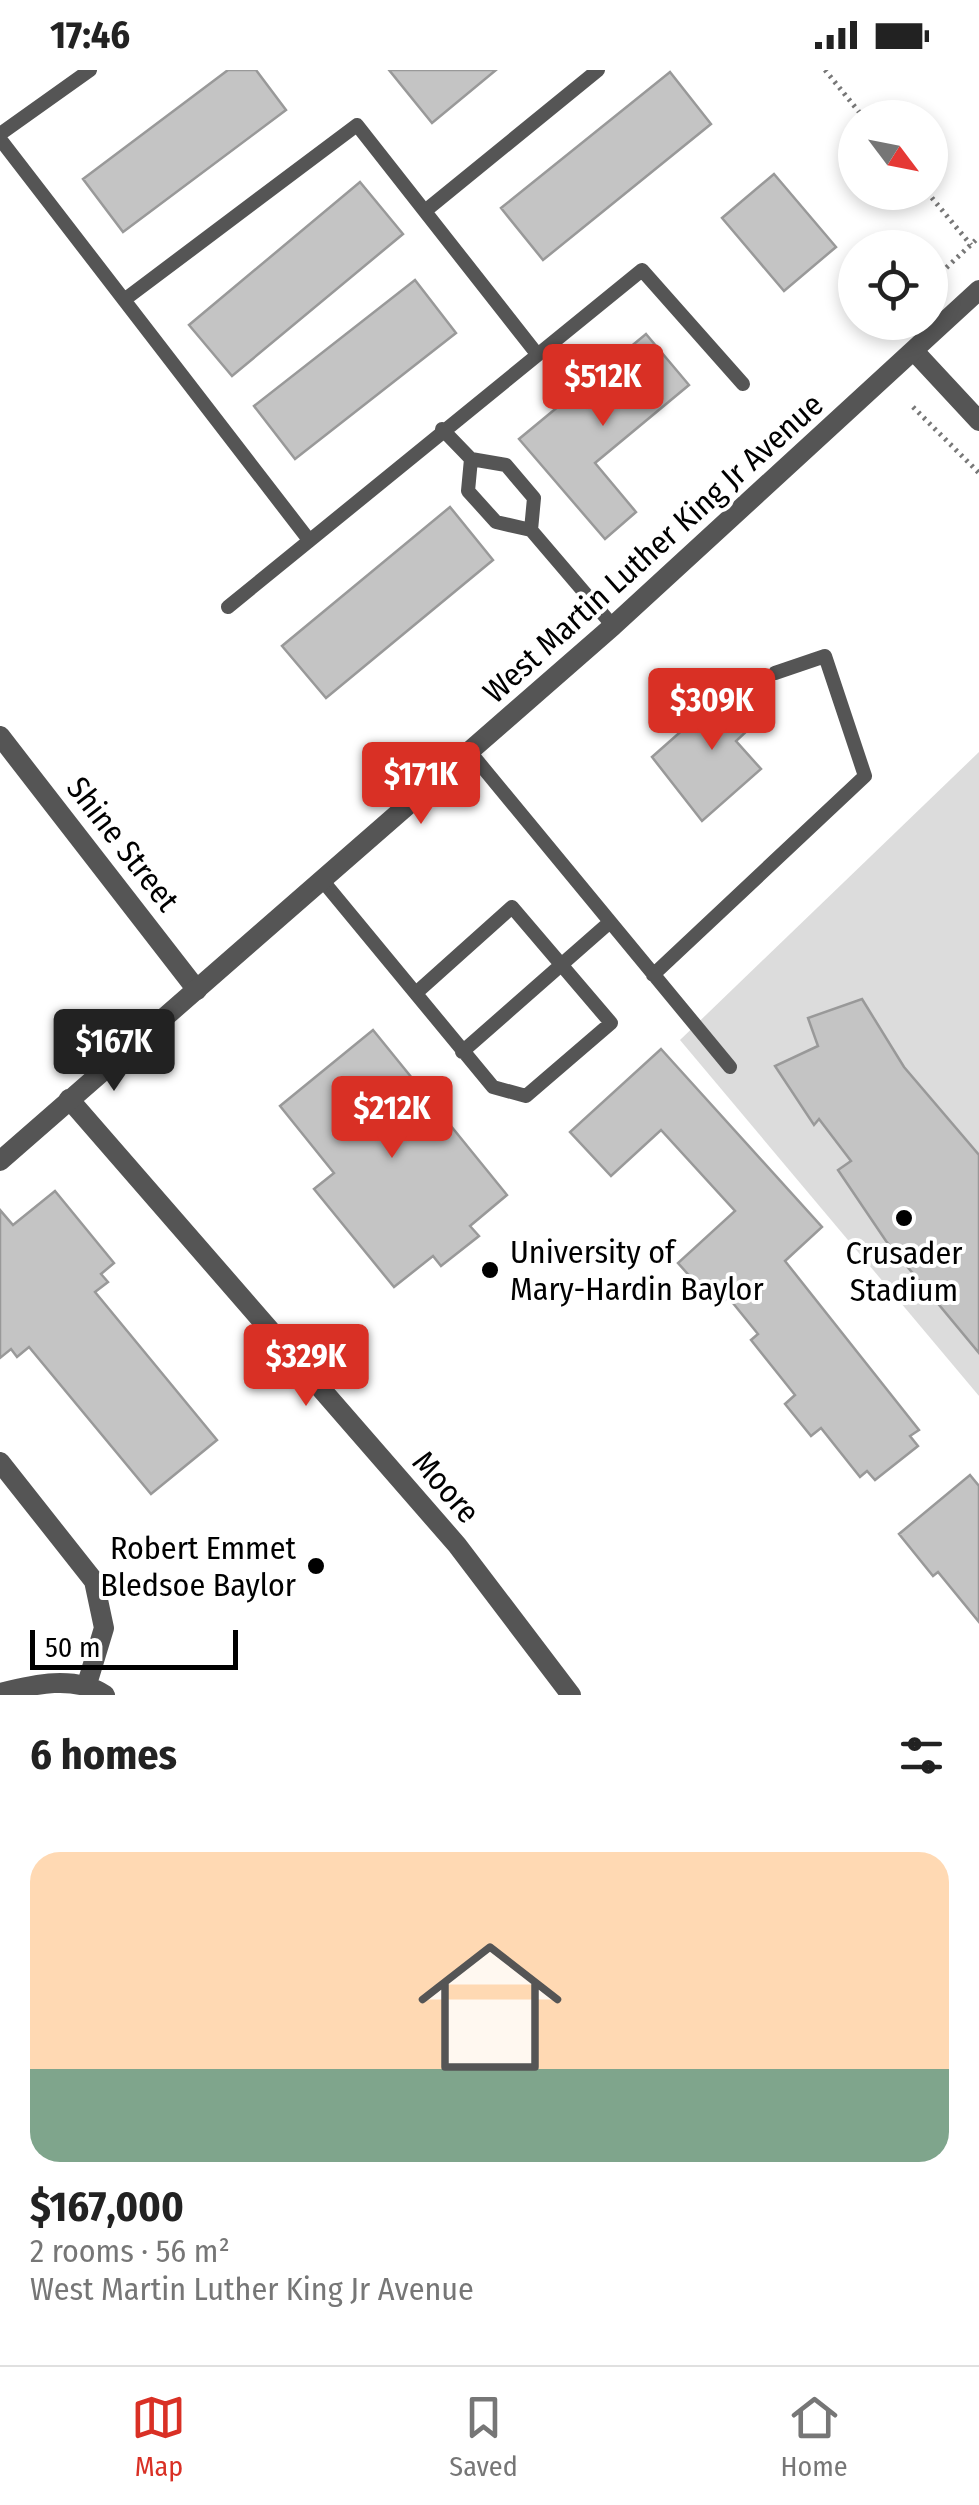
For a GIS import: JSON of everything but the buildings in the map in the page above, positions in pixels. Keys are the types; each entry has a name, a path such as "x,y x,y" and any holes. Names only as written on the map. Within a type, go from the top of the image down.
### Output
{"street":[{"name":"West Martin Luther King Jr Avenue","path":"0,1160 613,626 979,290"},
{"path":"914,351 979,420"},
{"name":"Shine Street","path":"0,736 197,990"},
{"name":"Moore","path":"70,1099 457,1545 571,1695"},
{"path":"0,1462 94,1581 104,1628 96,1689 42,1684 0,1693"}],"lane":[{"path":"90,70 0,137 308,540"},
{"path":"424,211 598,70"},
{"path":"124,300 356,125 536,354"},
{"path":"228,607 642,270 743,384"},
{"path":"442,430 471,459 506,465 534,498 531,530"},
{"path":"471,459 468,491 496,522 531,530 613,626"},
{"path":"653,975 865,776 825,656 774,672"},
{"path":"470,752 730,1067"},
{"path":"322,880 493,1086 526,1096 610,1023 512,907 416,993"},
{"path":"462,1052 610,922"}],"path":[{"path":"825,70 849,100"},
{"path":"942,210 970,245"},
{"path":"948,266 979,237"},
{"path":"913,408 979,473"}],"shaded area":[{"name":"Crusader Stadium","path":"979,752 979,1396 680,1040"}],"place":[{"name":"Crusader Stadium","path":"904,1218"},
{"name":"University of Mary-Hardin Baylor","path":"490,1270"},
{"name":"Robert Emmet Bledsoe Baylor","path":"316,1566"}]}
